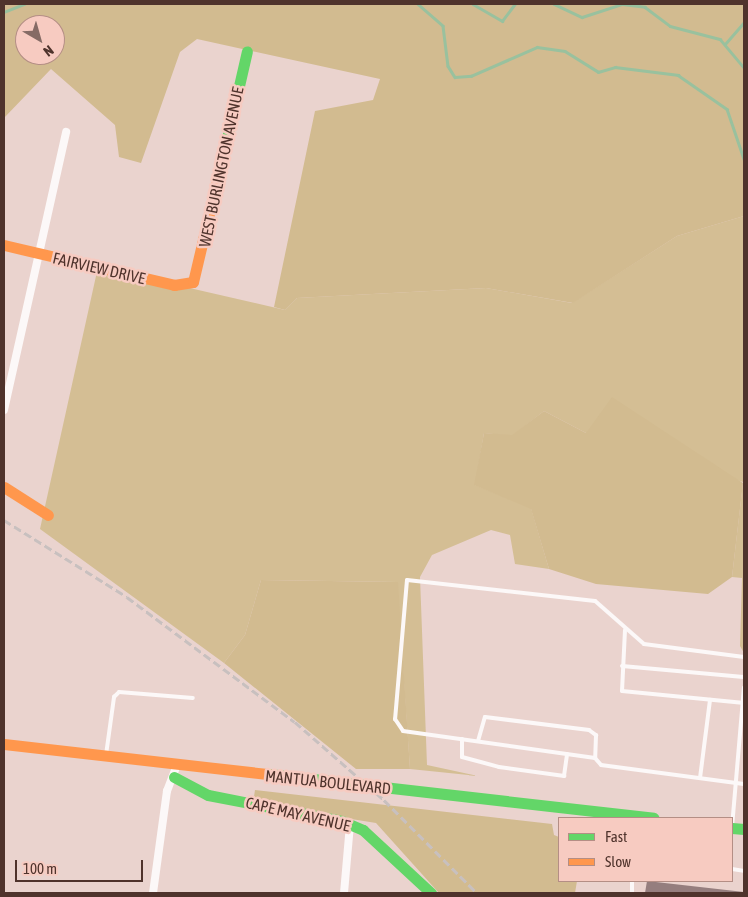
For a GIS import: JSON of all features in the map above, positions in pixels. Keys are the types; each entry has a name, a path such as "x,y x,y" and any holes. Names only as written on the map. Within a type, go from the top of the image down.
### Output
{"street":[{"name":"WEST BURLINGTON AVENUE","path":"193,282 247,51"},
{"path":"4,410 66,132"},
{"name":"FAIRVIEW DRIVE","path":"4,245 174,285 193,282"},
{"path":"4,487 48,515"},
{"name":"MANTUA BOULEVARD","path":"4,744 644,817"},
{"path":"153,893 167,791 174,777 177,765"},
{"name":"CAPE MAY AVENUE","path":"174,777 208,795 350,824 385,846 431,893"},
{"path":"344,893 350,824"}],"lane":[{"path":"744,657 644,644 625,630 595,601 407,580 395,719 403,730 595,758 601,765 744,784"},
{"path":"625,630 622,691 743,703"},
{"path":"622,666 744,677"},
{"path":"733,817 744,688"},
{"path":"106,757 116,694 128,691 193,698"},
{"path":"700,778 710,700"},
{"path":"478,741 485,717 589,730 596,735 595,758"},
{"path":"462,739 462,757 499,767 564,776 567,754"}],"shaded area":[{"path":"4,4 744,4 744,216 677,236 573,303 486,288 297,298 285,310 274,307 315,111 373,100 380,79 197,39 180,52 141,163 119,157 115,125 51,69 4,118"},
{"path":"744,216 744,653 740,646 742,578 732,577 743,482 586,433 544,411 512,436 484,433 475,485 531,508 549,569 515,564 510,535 491,530 432,555 420,577 427,765 478,776 410,769 397,582 261,580 245,635 224,663 40,529 98,267 285,310 297,298 486,288 572,303 677,236"},
{"path":"612,397 743,483 732,577 708,594 596,584 549,569 531,509 474,485 484,433 512,435 544,411 586,433"},
{"path":"261,580 398,582 410,769 356,769 224,663 245,635"},
{"path":"255,790 552,824 554,835 558,837 558,882 577,882 575,893 439,893 376,823 253,803"}],"building":[{"path":"647,882 744,892 744,893 645,893"}],"waterway":[{"path":"4,12 24,4"},
{"path":"418,4 443,26 448,66 455,77 471,76 537,47 565,51 598,72 615,67 678,75 727,109 744,159"},
{"path":"473,4 502,21 515,4"},
{"path":"554,4 582,17 622,4 645,7 670,26 720,39 744,68"},
{"path":"725,44 744,22"}],"railway":[{"path":"4,520 127,597 295,722 384,800 477,893"}],"traffic: fast":[{"path":"225,147 247,51"},
{"path":"269,774 644,817"},
{"path":"174,777 208,795 342,821 363,830 431,893"},
{"path":"733,828 744,829"}],"traffic: slow":[{"path":"4,245 174,285 193,282 225,147"},
{"path":"4,487 48,515"},
{"path":"4,744 269,774"}]}
